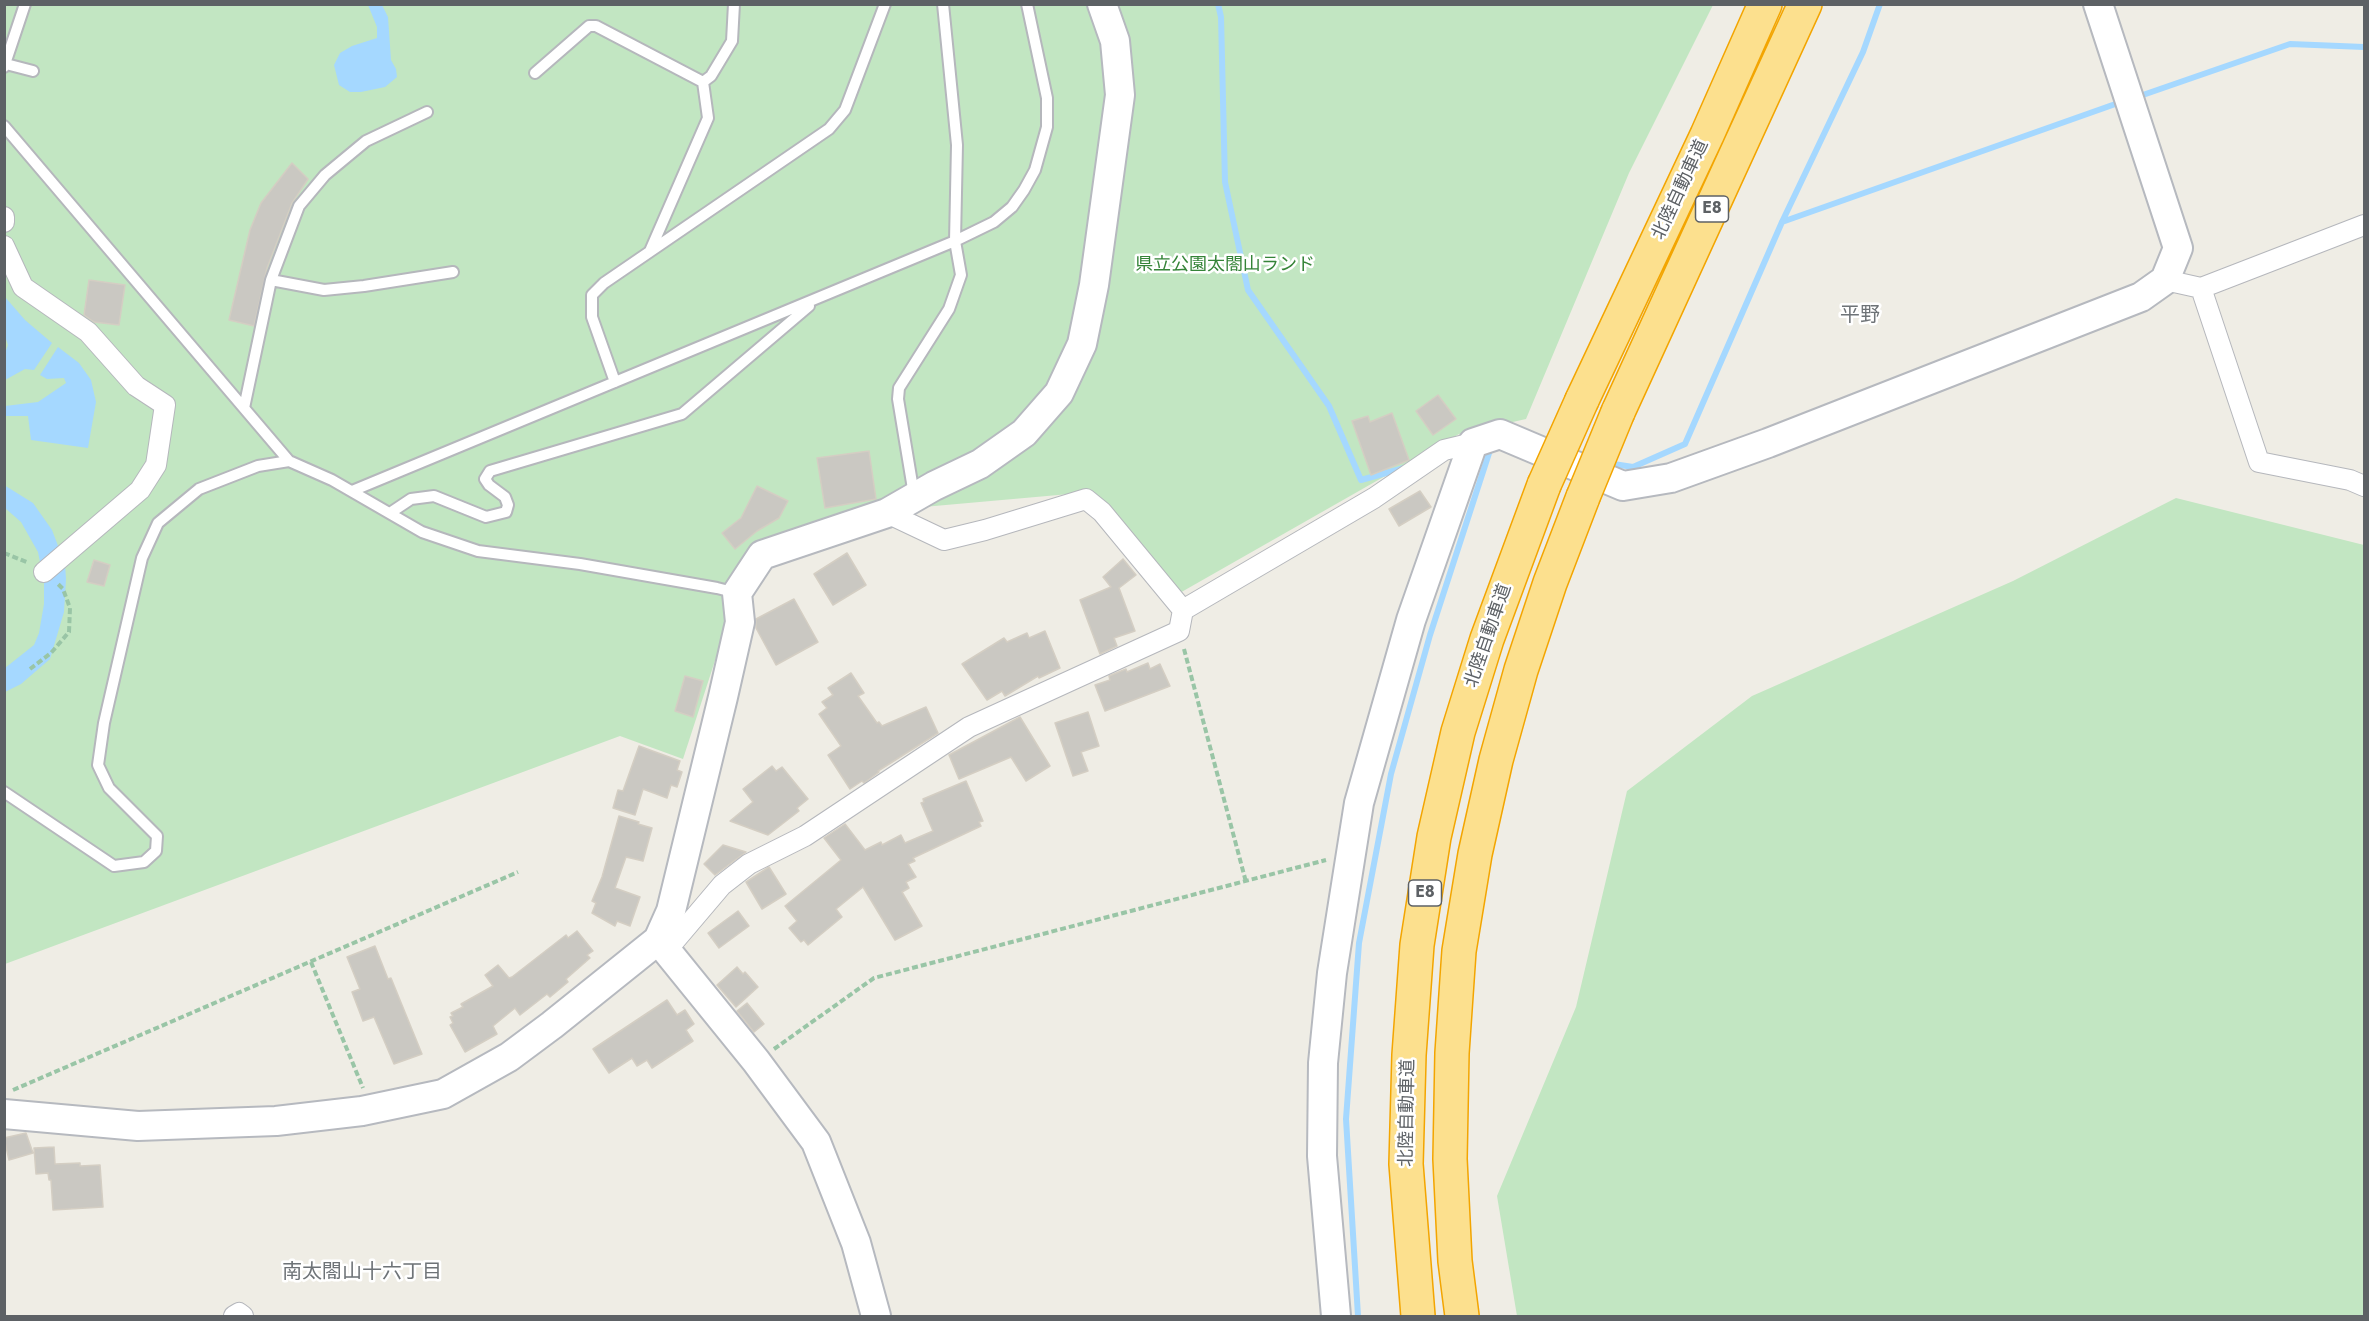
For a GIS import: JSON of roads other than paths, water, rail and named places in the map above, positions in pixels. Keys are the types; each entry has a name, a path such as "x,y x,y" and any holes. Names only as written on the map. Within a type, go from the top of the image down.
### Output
{"highway":[{"name":"北陸自動車道","path":"1418,1317 1406,1164 1408,1055 1417,945 1434,837 1458,732 1487,639 1544,485 1707,135 1765,4"},
{"name":"北陸自動車道","path":"1462,1317 1455,1261 1450,1159 1452,1053 1460,951 1475,854 1496,760 1535,627 1582,497 1618,412 1805,4"}],"street":[{"path":"662,946 740,622 737,593 762,555 887,513 980,465 1024,433 1059,393 1082,344 1094,285 1120,95 1114,41 1102,4"},
{"path":"4,1114 138,1126 276,1121 372,1109 443,1094 509,1057 662,946 722,885 749,864 805,836 969,727 1179,631 1183,610 1374,498 1444,450 1500,434 1623,486 1671,478 1779,439 2141,297 2165,280 2178,248 2098,4"},
{"path":"4,217 4,222"},
{"path":"2165,280 2201,288 2364,225"},
{"path":"4,246 23,286 88,333 136,386 165,405 156,465 140,490 44,572"},
{"path":"2201,288 2259,462 2350,480 2364,486"},
{"path":"1336,1317 1322,1156 1323,1063 1332,973 1359,803 1411,620 1473,443"},
{"path":"887,513 944,540 1086,499 1102,512 1183,610"},
{"path":"662,946 756,1061 816,1142 856,1243 876,1317"},
{"path":"234,1317 239,1312 243,1317"}],"lane":[{"path":"25,4 5,66 33,70"},
{"path":"703,81 711,76 732,41 734,4"},
{"path":"615,382 592,317 592,296 604,283 829,129 845,110 885,4"},
{"path":"914,498 898,399 899,388 949,309 961,275 955,241 957,145 944,4"},
{"path":"352,491 955,241 994,222 1012,207 1035,170 1047,127 1047,98 1027,4"},
{"path":"535,73 589,26 596,26 703,81"},
{"path":"650,251 708,118 703,81"},
{"path":"244,408 271,280 299,206 325,175 366,141 427,112"},
{"path":"4,126 289,461 332,480 422,532 478,551 580,564 737,593"},
{"path":"271,280 324,290 453,272"},
{"path":"390,513 411,499 434,496 486,517 506,512 508,505 505,497 485,479 490,471 682,414 818,298"},
{"path":"4,792 114,866 144,862 156,851 157,836 109,788 98,765 104,723 142,558 158,523 199,489 258,466 289,461"}],"water":[{"path":"368,5 382,5 388,17 391,60 397,77 385,87 350,92 339,85 334,65 340,53 352,46 377,38 377,27"},
{"path":"5,297 25,320 52,343 34,370 25,369 5,380 5,353 8,345 5,336"},
{"path":"58,347 79,363 91,380 96,402 88,448 31,440 28,416 5,416 5,406 38,402 66,383 64,378 47,379 40,375"},
{"path":"4,485 33,503 52,530 65,564 66,579 64,612 50,659 21,684 5,692 5,668 34,645 39,633 44,604 44,582 38,552 21,522 5,508"}],"waterway":[{"path":"1218,4 1221,17 1225,182 1248,290 1329,406 1361,480 1404,468"},
{"path":"1607,463 1633,467 1685,444 1782,222 1863,52 1880,4"},
{"path":"2137,97 2290,44 2364,47"},
{"path":"1782,222 2121,102"},
{"path":"1358,1316 1346,1119 1359,943 1391,774 1430,635 1491,447"}],"district":[{"name":"平野","path":"1860,316"},
{"name":"南太閤山十六丁目","path":"362,1273"}],"park label":[{"name":"県立公園太閤山ランド","path":"1225,266"}]}
